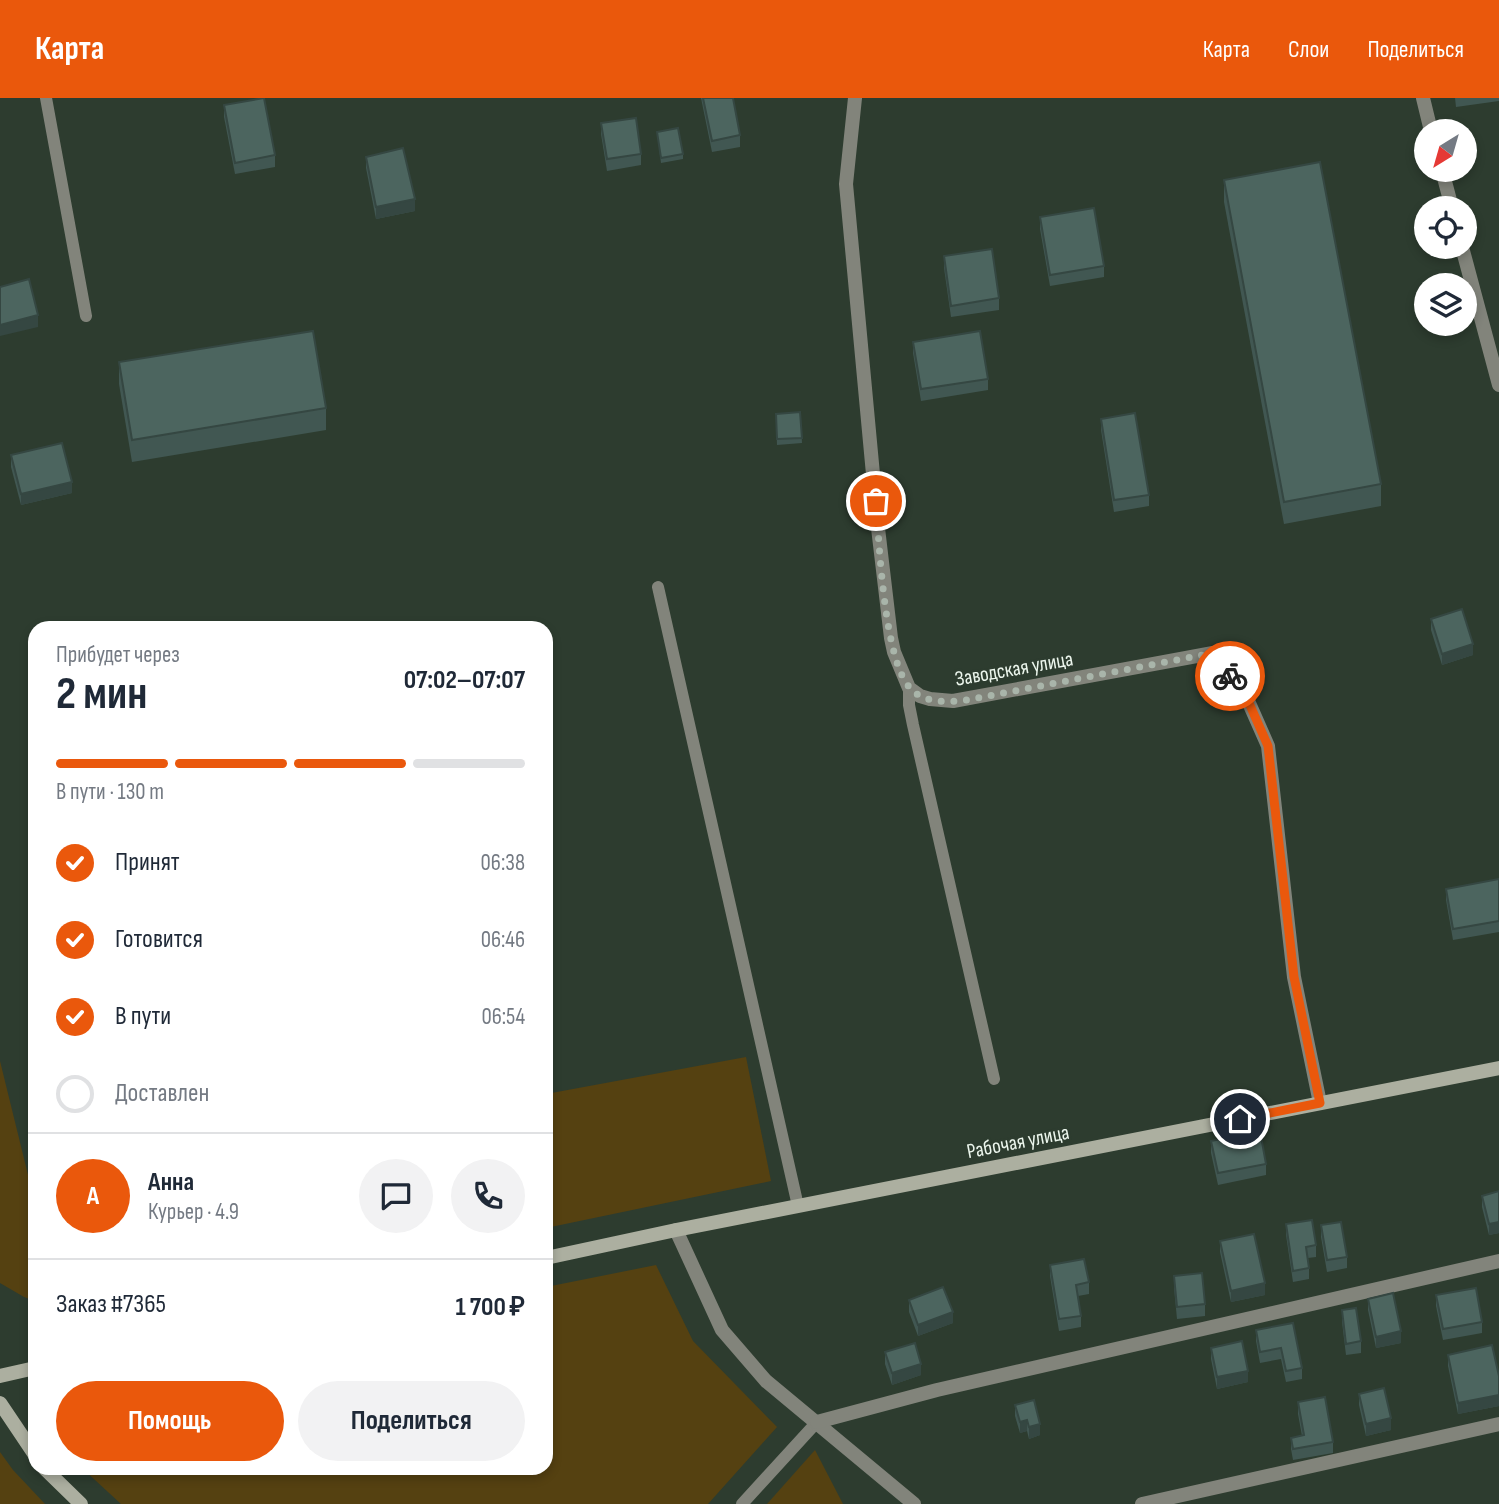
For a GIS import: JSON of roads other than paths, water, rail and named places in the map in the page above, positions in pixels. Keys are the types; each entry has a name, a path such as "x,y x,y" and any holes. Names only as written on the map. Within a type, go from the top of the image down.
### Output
{"street":[{"path":"855,98 846,184 891,638 909,688"},
{"path":"1423,98 1428,119"},
{"path":"1465,259 1499,385"},
{"name":"Заводская улица","path":"909,688 930,699 953,701 1213,653 1249,703 1268,746 1294,977 1320,1103"},
{"name":"Рабочая улица","path":"553,1256 1499,1068"},
{"path":"676,1230 722,1330 766,1381 914,1504"},
{"path":"817,1422 937,1390 1499,1261"},
{"path":"0,1376 28,1370"},
{"path":"0,1403 28,1445"},
{"path":"1142,1504 1499,1424"},
{"path":"51,1475 80,1504"}],"lane":[{"path":"46,98 86,317"},
{"path":"658,587 798,1206"},
{"path":"909,688 913,725 994,1079"},
{"path":"742,1504 817,1422"}]}
